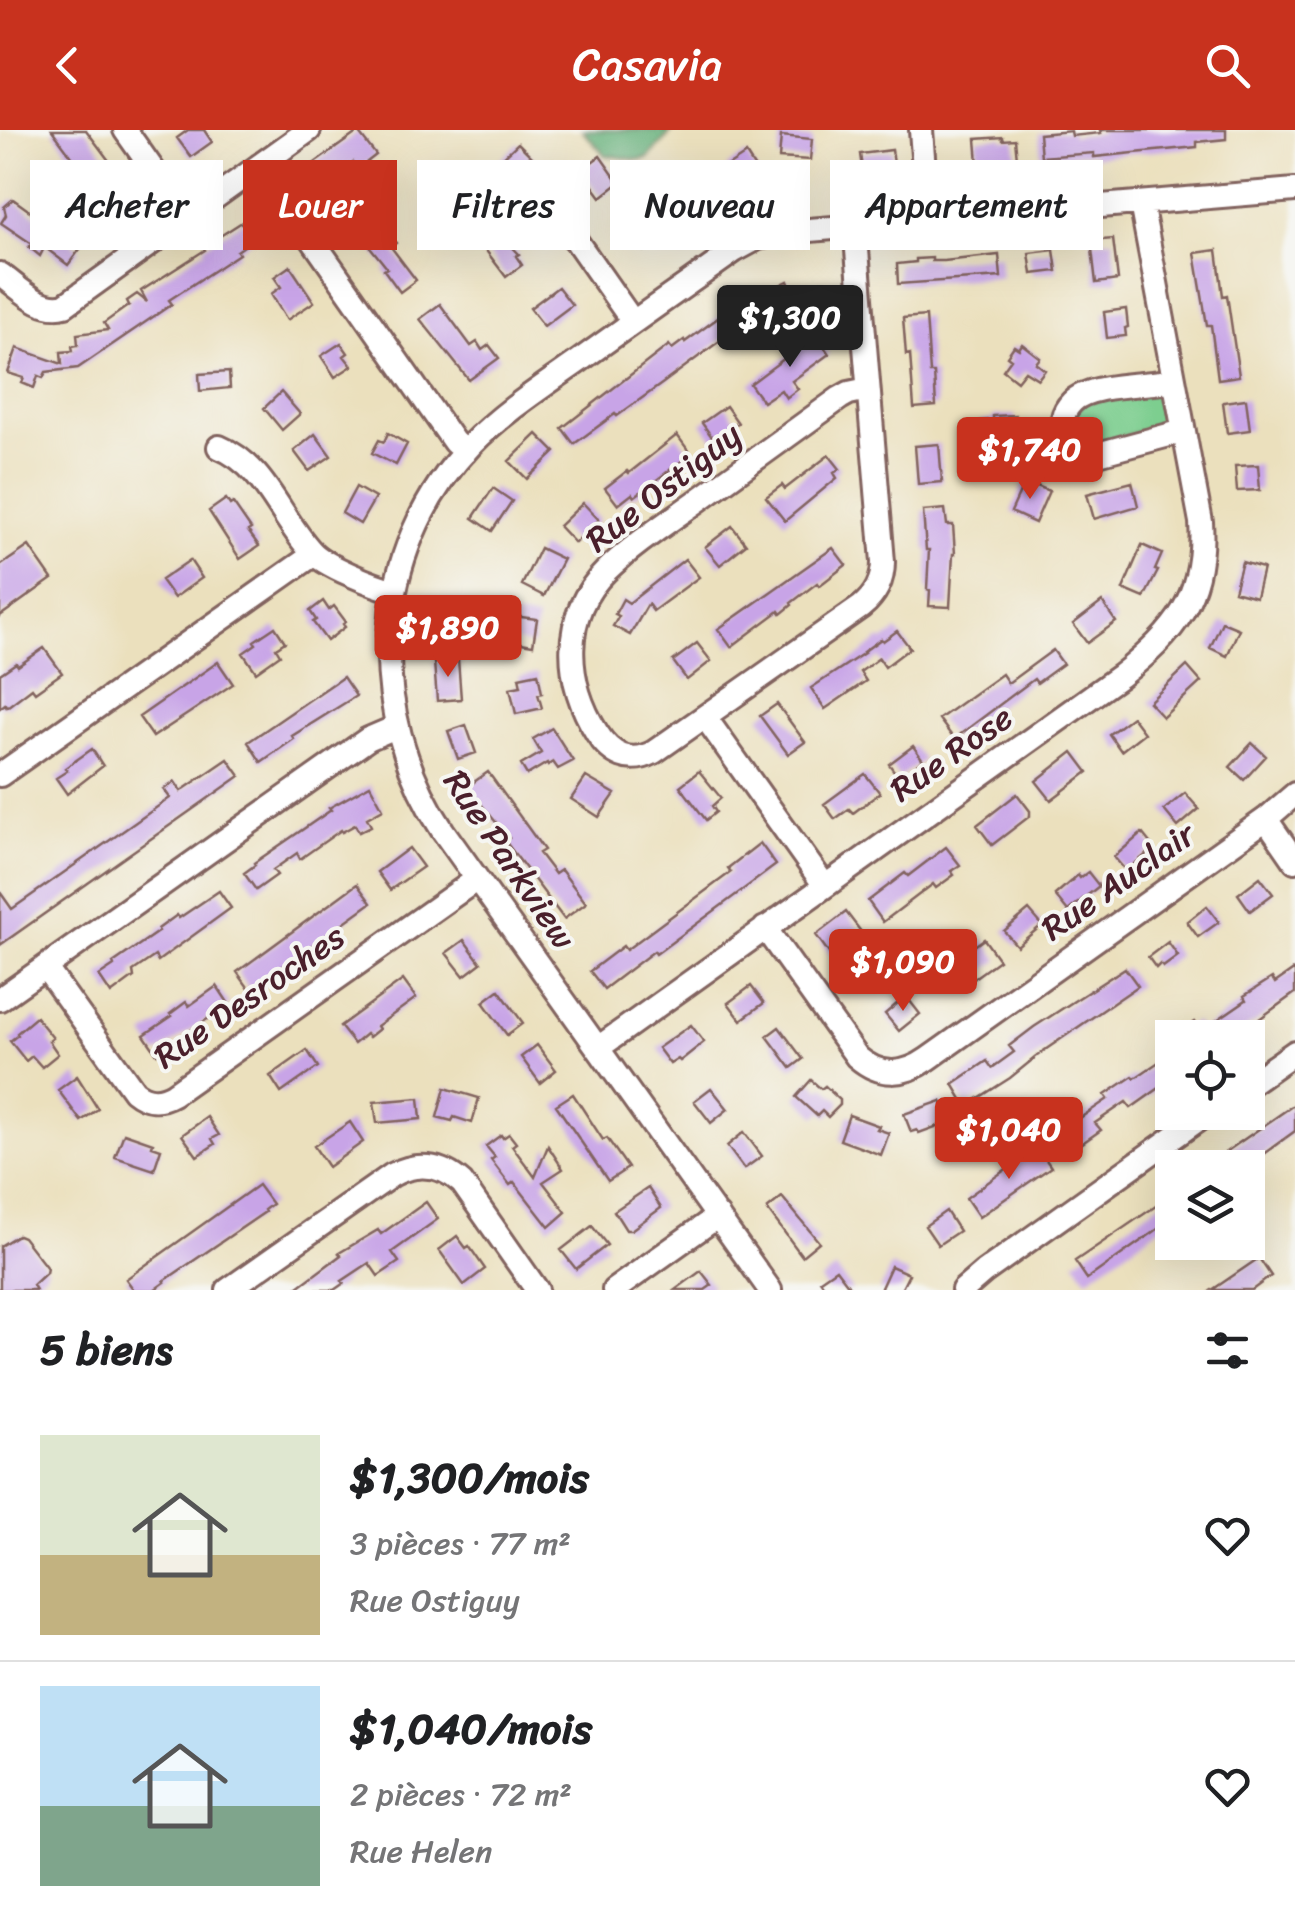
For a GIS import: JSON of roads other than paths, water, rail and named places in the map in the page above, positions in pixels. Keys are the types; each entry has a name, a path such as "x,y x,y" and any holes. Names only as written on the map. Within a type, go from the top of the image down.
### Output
{"street":[{"path":"125,130 146,160"},
{"path":"268,160 309,130"},
{"path":"921,130 923,160"},
{"name":"Rue Parkview","path":"1103,206 1295,190"},
{"name":"Rue Rose","path":"598,1048 1120,676 1169,633 1192,592 1201,557 1201,522 1141,203"},
{"name":"Rue Parkview","path":"770,1290 424,800 396,728 388,671 389,633 406,552 425,508 465,452 520,403 750,242 776,234 830,229"},
{"path":"0,274 44,305 61,307 142,250"},
{"path":"319,250 454,442 465,452"},
{"path":"583,250 633,322"},
{"name":"Rue Ostiguy","path":"857,250 883,562 878,587 861,606 644,757 632,759 607,747 586,713 573,674 574,633 588,594 606,570 642,541 840,398 868,390"},
{"path":"1174,380 1080,395 1066,410 1064,431 1074,448 1094,455 1184,431"},
{"path":"219,448 236,454 250,466 313,554 374,585 395,591"},
{"path":"0,775 313,554"},
{"path":"705,716 825,886"},
{"path":"0,999 368,739 396,728"},
{"name":"Rue Auclair","path":"765,928 857,1057 879,1070 905,1071 928,1059 1266,820 1295,794"},
{"path":"1266,820 1295,861"},
{"name":"Rue Desroches","path":"45,967 134,1091 147,1099 163,1099 477,880"},
{"path":"1265,1073 1295,1052"},
{"path":"963,1290 1184,1130"},
{"path":"228,1290 392,1175 425,1166 445,1171 462,1183 537,1290"},
{"path":"614,1290 718,1216"}]}
